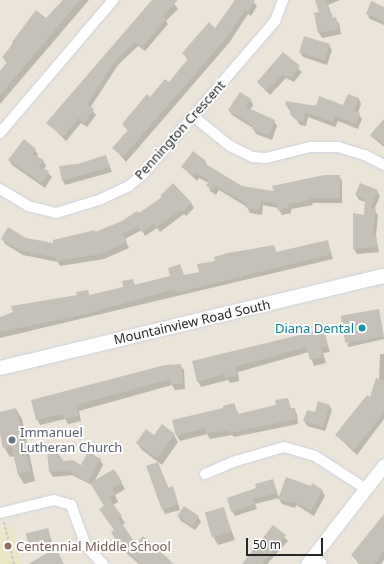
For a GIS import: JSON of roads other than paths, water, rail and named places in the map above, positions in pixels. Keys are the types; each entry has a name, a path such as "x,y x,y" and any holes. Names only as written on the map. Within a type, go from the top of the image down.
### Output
{"main road":[{"name":"Mountainview Road South","path":"0,368 384,276"}],"street":[{"path":"0,133 113,0"},
{"name":"Pennington Crescent","path":"0,189 28,206 56,213 99,200 129,186 144,173 194,117 275,21 283,0"},
{"path":"194,117 230,146 253,158 266,158 310,148 338,147 366,155 384,165"},
{"path":"204,474 236,461 284,447 315,456 366,489"},
{"path":"314,561 384,465"},
{"path":"1,513 54,500 71,505 86,546 103,564"}],"place":[{"name":"Diana Dental","path":"362,328"},
{"name":"Immanuel Lutheran Church","path":"12,440"},
{"name":"Centennial Middle School","path":"8,546"}]}
